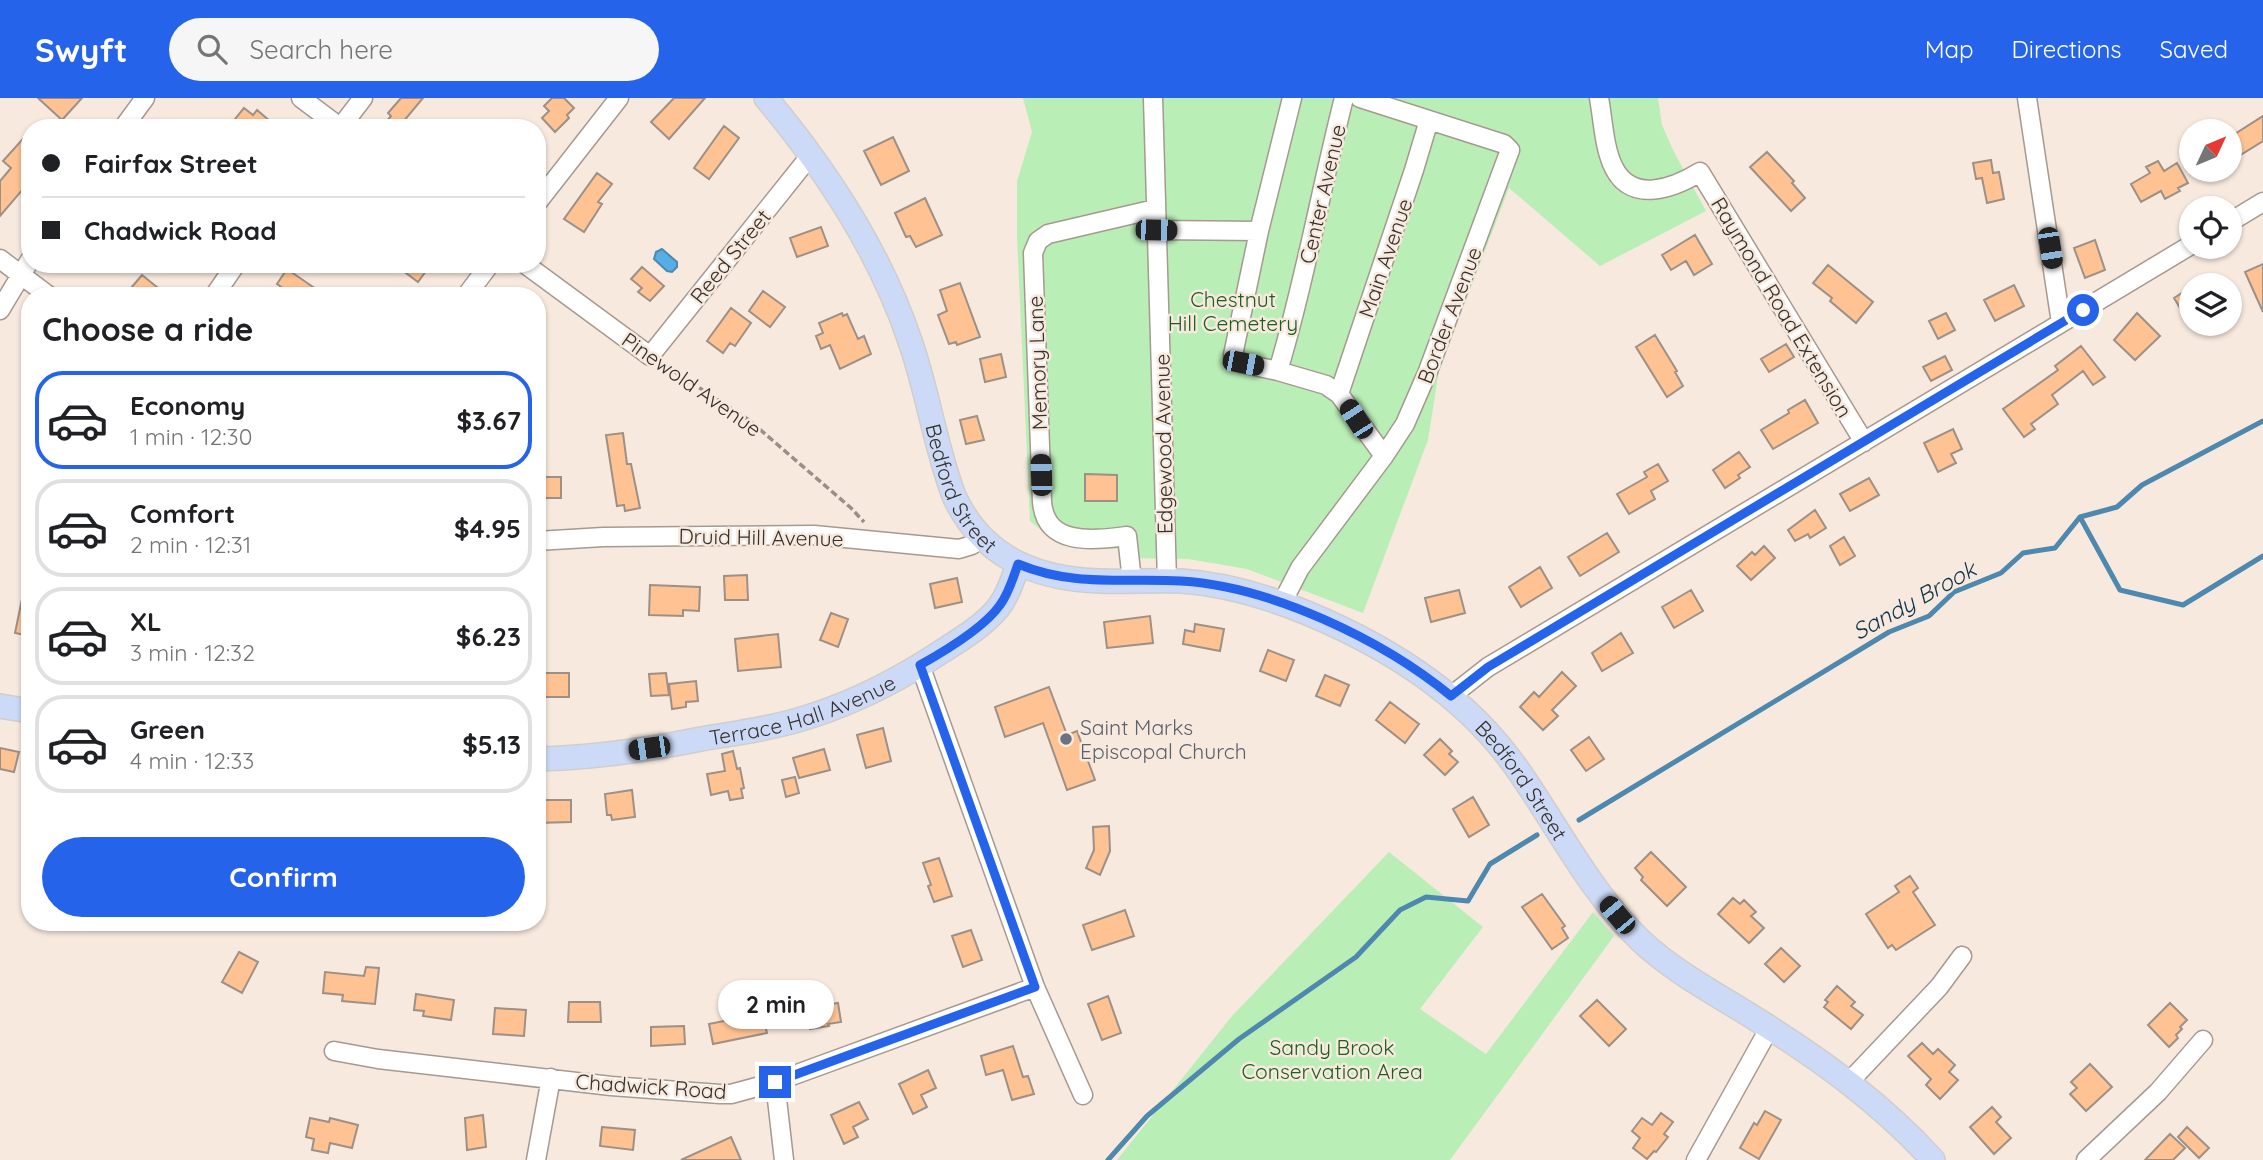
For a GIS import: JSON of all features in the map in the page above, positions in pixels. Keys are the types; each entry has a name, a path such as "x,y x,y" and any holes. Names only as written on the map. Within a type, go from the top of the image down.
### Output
{"main road":[{"name":"Bedford Street","path":"766,98 846,208 880,264 911,344 954,496 965,519 994,549 1018,564 1055,576 1167,581 1254,593 1336,626 1389,653 1429,678 1483,727 1517,768 1597,890 1642,941 1673,967 1820,1060 1885,1112 1933,1160"},
{"name":"Terrace Hall Avenue","path":"546,758 611,754 668,746 810,716 867,694 920,665 971,632 1002,602 1018,564"},
{"path":"0,706 21,710"}],"street":[{"path":"130,119 145,98"},
{"path":"301,98 329,119"},
{"path":"348,119 363,98"},
{"path":"546,191 619,98"},
{"name":"Edgewood Avenue","path":"1153,98 1154,209 1167,581"},
{"path":"1292,98 1232,350 1234,358 1241,363 1278,370 1326,385 1339,394 1384,456"},
{"name":"Center Avenue","path":"1278,370 1292,325 1344,98"},
{"name":"Border Avenue","path":"1282,603 1300,568 1405,424 1428,371 1510,150 1504,144 1360,98"},
{"name":"Raymond Road Extension","path":"1599,98 1611,162 1626,182 1635,188 1655,190 1676,185 1700,172 1864,442"},
{"path":"2027,98 2061,323"},
{"name":"Main Avenue","path":"1339,394 1429,120"},
{"name":"Reed Street","path":"650,356 810,156"},
{"path":"2242,215 2263,202"},
{"name":"Memory Lane","path":"1132,581 1127,537 1093,540 1069,537 1055,530 1045,517 1042,502 1033,253 1038,241 1048,234 1154,209"},
{"path":"1156,230 1259,231"},
{"path":"1451,696 1488,667 2179,252"},
{"path":"0,260 21,266"},
{"path":"0,310 22,273"},
{"path":"30,273 42,287"},
{"name":"Pinewold Avenue","path":"537,273 650,356"},
{"name":"Druid Hill Avenue","path":"546,540 603,537 814,535 959,549 972,545 981,537"},
{"path":"920,665 1035,987 1083,1095"},
{"path":"1849,1082 1934,993 1962,956"},
{"name":"Chadwick Road","path":"334,1051 378,1059 611,1086 731,1094 775,1082 1035,987"},
{"path":"1696,1160 1770,1027"},
{"path":"2086,1160 2158,1092 2203,1040"},
{"path":"536,1160 551,1078"},
{"path":"775,1082 784,1160"}],"path":[{"name":"Pinewold Avenue","path":"650,356 749,420 850,508 881,541"}],"green space":[{"name":"Chestnut Hill Cemetery","path":"1023,98 1658,98 1662,125 1706,211 1600,266 1509,188 1439,371 1428,440 1363,613 1247,569 1188,559 1122,558 1117,549 1069,546 1046,534 1030,521 1017,237 1017,181 1032,132"},
{"name":"Sandy Brook Conservation Area","path":"1389,852 1483,927 1420,1009 1486,1054 1593,912 1614,936 1450,1160 1117,1160 1232,1016"}],"water":[{"path":"662,249 677,262 677,267 672,272 667,271 654,259 656,252"}],"building":[{"path":"38,98 82,98 61,119"},
{"path":"401,98 423,98 406,119 388,119 391,116 388,113"},
{"path":"552,98 564,98 574,108 567,115 569,118 555,132 546,119 542,118 549,111 544,106"},
{"path":"674,98 705,98 669,139 651,122"},
{"path":"244,108 253,115 257,110 268,119 235,119"},
{"path":"2263,116 2263,141 2242,154 2242,129"},
{"path":"724,126 739,138 709,179 694,168"},
{"path":"893,137 909,171 881,185 864,151"},
{"path":"21,141 21,192 0,216 0,181 11,168 3,161"},
{"path":"1767,152 1794,181 1792,183 1805,198 1791,211 1750,167"},
{"path":"1991,160 1993,173 1999,172 2004,199 1987,203 1982,178 1976,179 1973,163"},
{"path":"2158,161 2164,171 2177,163 2179,182 2188,183 2165,199 2161,191 2141,202 2131,184 2150,173 2146,167"},
{"path":"597,173 612,184 598,202 602,204 584,232 564,219"},
{"path":"925,198 942,235 916,247 910,236 906,237 895,213"},
{"path":"821,227 828,246 797,257 790,238"},
{"path":"1695,235 1712,264 1694,275 1686,261 1671,270 1662,255"},
{"path":"2095,240 2105,270 2085,278 2074,248"},
{"path":"2263,264 2263,312 2245,272"},
{"path":"1828,265 1873,302 1856,323 1813,283"},
{"path":"642,267 664,286 650,301 638,292 642,288 631,279"},
{"path":"284,273 293,273 313,287 281,287 277,284"},
{"path":"406,273 424,273 418,282"},
{"path":"142,275 157,287 132,287"},
{"path":"960,283 980,337 957,345 956,342 949,344 938,315 947,311 940,290"},
{"path":"2014,285 2024,306 1995,321 1984,300"},
{"path":"763,291 785,307 770,327 749,311"},
{"path":"731,308 751,323 735,346 730,343 723,353 707,341"},
{"path":"842,313 843,316 847,314 858,339 864,336 871,354 840,369 830,345 821,349 816,336 823,333 819,323"},
{"path":"1946,313 1955,330 1938,339 1929,321"},
{"path":"2137,313 2160,336 2135,360 2114,340"},
{"path":"1655,335 1683,386 1667,397 1636,347"},
{"path":"1786,344 1794,357 1769,372 1761,359"},
{"path":"2081,346 2105,377 2093,385 2083,371 2052,395 2058,404 2031,424 2035,429 2024,437 2003,409 2058,370 2055,366"},
{"path":"1001,354 1006,377 985,382 980,359"},
{"path":"1945,356 1952,370 1931,381 1923,367"},
{"path":"1805,400 1818,423 1773,449 1761,430"},
{"path":"977,416 984,440 966,444 960,420"},
{"path":"1953,429 1962,449 1951,454 1956,463 1938,472 1924,443"},
{"path":"623,433 627,464 631,464 640,508 625,511 624,505 617,506 606,435"},
{"path":"1739,452 1750,467 1725,488 1713,470"},
{"path":"1658,464 1668,481 1651,491 1655,499 1629,514 1617,494 1647,477 1644,472"},
{"path":"1085,474 1117,475 1117,501 1085,501"},
{"path":"546,477 561,477 561,498 546,498"},
{"path":"1869,478 1879,495 1850,511 1840,494"},
{"path":"1815,510 1826,528 1810,538 1808,534 1795,541 1788,530"},
{"path":"1607,533 1619,552 1580,576 1568,557"},
{"path":"1844,537 1855,556 1840,565 1830,546"},
{"path":"1764,546 1775,558 1751,580 1737,566 1752,552 1755,555"},
{"path":"1540,567 1552,588 1521,607 1509,587"},
{"path":"747,575 748,600 725,600 724,576"},
{"path":"957,578 962,602 935,608 930,584"},
{"path":"650,585 700,587 699,611 683,610 683,616 649,615"},
{"path":"1459,590 1465,613 1431,622 1425,598"},
{"path":"1691,590 1703,611 1674,628 1662,607"},
{"path":"21,604 21,634 15,633"},
{"path":"831,613 848,619 838,647 820,640"},
{"path":"1150,616 1153,643 1107,648 1104,622"},
{"path":"1195,624 1224,629 1220,651 1183,644 1185,630 1194,632"},
{"path":"1621,633 1633,653 1602,671 1592,653"},
{"path":"778,634 781,667 738,671 735,639"},
{"path":"1268,650 1294,660 1286,681 1260,671"},
{"path":"1562,672 1576,686 1552,710 1558,716 1543,730 1520,707 1534,692 1539,697"},
{"path":"546,673 569,673 569,697 546,697"},
{"path":"666,673 669,695 651,696 649,674"},
{"path":"1325,675 1349,685 1340,706 1316,696"},
{"path":"696,681 698,701 686,702 686,707 672,709 669,684"},
{"name":"Saint Marks Episcopal Church","path":"1049,687 1067,735 1077,731 1095,780 1067,790 1043,723 1005,737 995,707"},
{"path":"1390,702 1419,724 1405,743 1376,720"},
{"path":"883,728 891,761 866,768 857,735"},
{"path":"1589,737 1604,759 1586,771 1571,750"},
{"path":"1440,739 1452,751 1449,754 1458,762 1445,775 1424,755"},
{"path":"0,748 19,752 14,772 0,769"},
{"path":"824,749 830,770 799,778 793,758"},
{"path":"733,751 737,769 740,768 743,798 730,800 728,791 711,795 707,774 725,771 722,754"},
{"path":"795,777 799,793 786,797 782,780"},
{"path":"632,790 635,817 612,820 611,815 607,815 605,794"},
{"path":"1473,797 1489,825 1469,837 1453,809"},
{"path":"546,800 571,800 571,822 546,823"},
{"path":"1109,826 1110,851 1100,875 1086,868 1094,850 1093,827"},
{"path":"1651,852 1686,887 1667,906 1641,880 1643,877 1635,868"},
{"path":"939,858 952,896 934,902 923,863"},
{"path":"1910,876 1918,888 1913,892 1935,925 1896,950 1892,945 1888,948 1866,914 1899,892 1895,886"},
{"path":"1542,894 1565,926 1562,928 1568,938 1552,949 1522,907"},
{"path":"1733,898 1740,904 1744,900 1756,912 1751,916 1764,928 1749,943 1718,914"},
{"path":"1125,910 1134,936 1092,950 1083,925"},
{"path":"971,930 982,960 963,967 952,936"},
{"path":"1781,948 1800,966 1784,982 1765,964"},
{"path":"239,952 258,962 242,993 222,982"},
{"path":"366,967 379,968 375,1004 342,1001 343,995 323,993 325,972 364,976"},
{"path":"741,985 748,1019 763,1016 767,1033 713,1044 709,1024 734,1019 728,988"},
{"path":"1837,986 1855,1002 1851,1006 1863,1015 1851,1029 1824,1007 1828,1002 1825,1000"},
{"path":"416,994 454,1000 451,1020 423,1016 424,1011 414,1010"},
{"path":"1108,996 1121,1033 1102,1040 1088,1004"},
{"path":"1597,1000 1626,1029 1609,1046 1580,1016"},
{"path":"569,1002 600,1002 601,1022 568,1022"},
{"path":"838,1003 841,1022 810,1029 807,1011"},
{"path":"2170,1003 2187,1020 2176,1035 2178,1038 2169,1047 2148,1025"},
{"path":"495,1008 526,1010 524,1036 493,1034"},
{"path":"684,1026 685,1044 651,1046 651,1027"},
{"path":"1922,1043 1933,1054 1938,1049 1955,1065 1949,1072 1958,1080 1940,1099 1926,1085 1931,1079 1908,1056"},
{"path":"1013,1046 1023,1077 1028,1076 1034,1094 1012,1100 1003,1070 986,1075 981,1056"},
{"path":"2090,1064 2112,1087 2086,1111 2070,1094 2077,1088 2071,1082"},
{"path":"928,1070 936,1088 921,1095 927,1107 913,1114 899,1084"},
{"path":"859,1102 868,1119 853,1127 858,1137 844,1144 831,1115"},
{"path":"1992,1107 2001,1117 1996,1122 2011,1138 1994,1154 1970,1127"},
{"path":"1765,1111 1781,1120 1759,1159 1740,1148 1754,1123 1757,1125"},
{"path":"1661,1113 1673,1122 1664,1134 1668,1137 1647,1159 1633,1148 1640,1138 1632,1131 1642,1118 1652,1125"},
{"path":"483,1115 486,1147 467,1150 465,1118"},
{"path":"310,1118 329,1122 330,1118 358,1125 352,1148 330,1143 328,1153 312,1150 314,1139 306,1137"},
{"path":"602,1127 635,1130 633,1150 600,1146"},
{"path":"2187,1127 2209,1148 2199,1158 2178,1137"},
{"path":"2170,1134 2185,1148 2173,1160 2145,1160"},
{"path":"731,1137 741,1160 681,1160"}],"waterway":[{"name":"Sandy Brook","path":"1579,820 1889,632 1929,616 1954,592 2001,573 2023,553 2055,548 2080,517 2117,507 2142,485 2263,421"},
{"path":"2080,517 2120,590 2183,605 2263,556"},
{"name":"Sandy Brook","path":"1108,1160 1147,1116 1239,1039 1356,957 1400,910 1426,897 1468,901 1490,864 1537,835"}],"place":[{"name":"Saint Marks Episcopal Church","path":"1066,739"}],"route":[{"path":"775,1082 1035,987 920,665 971,632 993,613 1002,602 1018,564 1055,576 1076,579 1101,582 1184,581 1254,593 1308,613 1389,653 1429,678 1451,696 1488,667 2083,310"}]}
